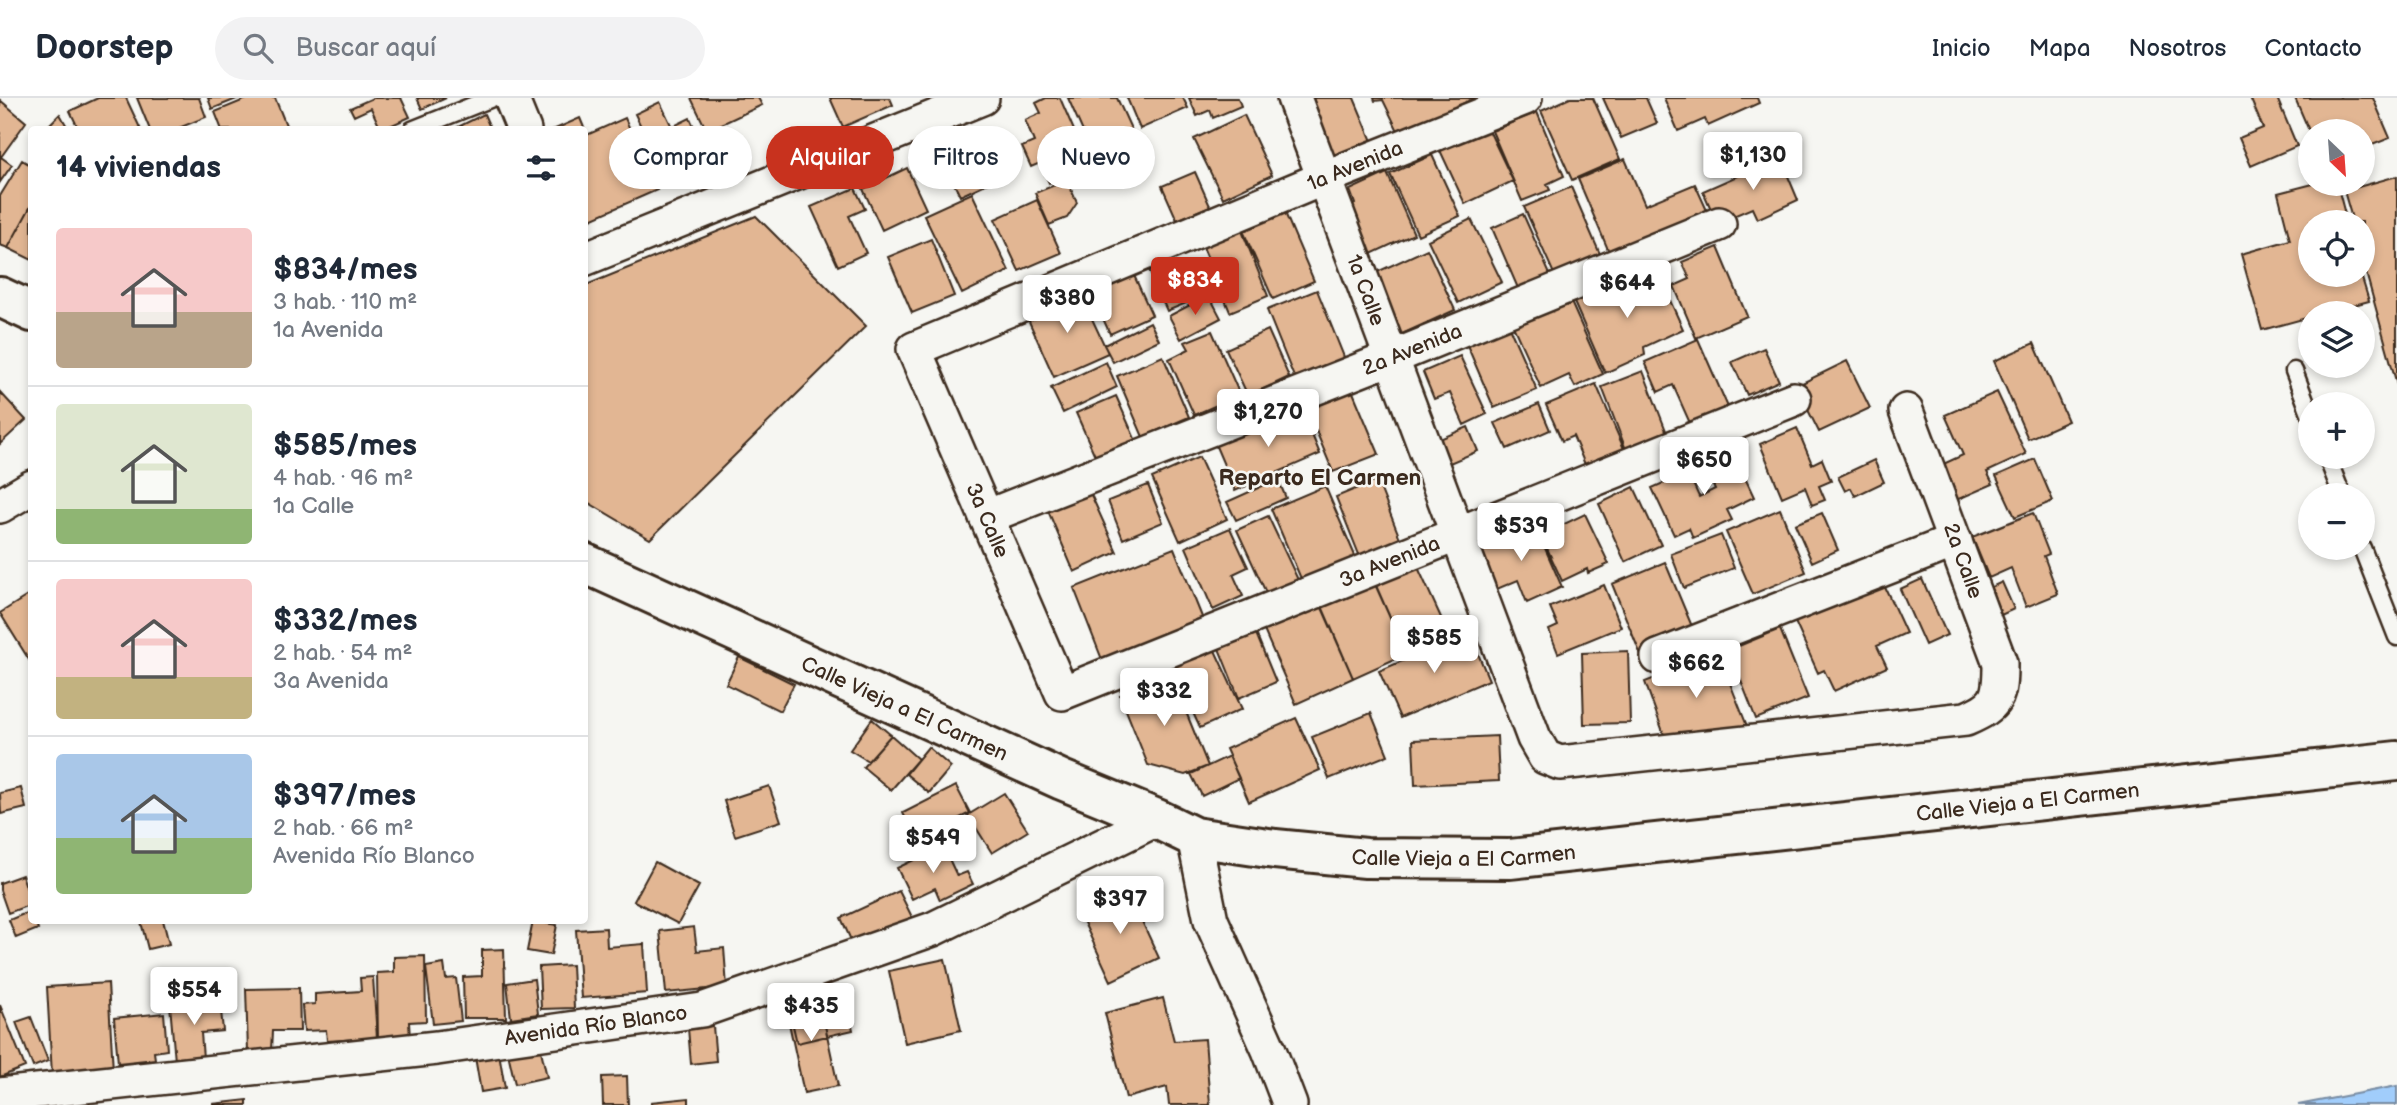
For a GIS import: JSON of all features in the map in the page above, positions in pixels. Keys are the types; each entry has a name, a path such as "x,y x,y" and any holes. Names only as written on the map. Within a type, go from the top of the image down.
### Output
{"street":[{"path":"512,98 522,126"},
{"path":"588,257 982,98"},
{"name":"1a Calle","path":"1294,98 1534,738 1545,757 1560,763 1966,719 1986,710"},
{"name":"1a Avenida","path":"914,349 1324,178 1525,98"},
{"name":"2a Avenida","path":"986,517 1391,358 1719,225"},
{"path":"0,297 28,310"},
{"name":"3a Calle","path":"914,349 1062,693"},
{"name":"3a Avenida","path":"1062,693 1794,399"},
{"name":"2a Calle","path":"1906,411 2000,663 2000,690 1986,710"},
{"path":"0,506 28,489"},
{"path":"1658,657 1955,541"},
{"name":"Calle Vieja a El Carmen","path":"588,565 1194,837 1275,849 1366,858 1510,859 2397,761"},
{"name":"Avenida Río Blanco","path":"0,1095 437,1048 702,1010 933,929 1157,819"},
{"path":"1194,837 1211,920 1269,1050 1290,1105"}],"lane":[{"path":"422,126 492,98"},
{"path":"2294,371 2302,392"},
{"path":"2367,560 2397,637"}],"water":[{"path":"2397,1086 2397,1105 2298,1105"}],"building":[{"path":"98,98 126,98 139,126 77,126 70,111"},
{"path":"137,98 199,98 206,117 184,126 148,126"},
{"path":"208,98 239,98 212,109"},
{"path":"249,98 275,98 286,126 220,126 215,112"},
{"path":"373,98 401,98 410,117 390,126 379,126 371,108 354,116 350,108"},
{"path":"417,98 446,98 422,109"},
{"path":"691,98 758,98 762,105 718,126 705,126"},
{"path":"830,98 890,98 893,105 843,126"},
{"path":"1046,98 1060,98 1072,126 1037,126 1037,164 1031,167 1023,147 1034,142 1025,120 1041,113 1036,103"},
{"path":"1068,98 1117,98 1130,126 1080,126"},
{"path":"1127,98 1183,98 1188,108 1147,126 1139,126"},
{"path":"1189,98 1238,98 1241,106 1213,118 1210,110 1197,116"},
{"path":"1295,98 1354,98 1372,141 1321,162"},
{"path":"1374,98 1475,98 1399,133 1383,100 1375,101"},
{"path":"1570,98 1593,98 1620,159 1572,180 1541,111"},
{"path":"1603,98 1646,98 1657,123 1621,138"},
{"path":"1664,98 1757,98 1759,103 1708,126 1705,119 1678,131"},
{"path":"2277,98 2297,146 2251,166 2239,138 2263,128 2251,100"},
{"path":"2295,98 2373,98 2390,138 2375,144 2375,119 2304,119"},
{"path":"0,100 26,122 1,157 12,165 0,182"},
{"path":"660,102 672,126 641,126 635,114"},
{"path":"1537,112 1564,176 1547,184 1550,190 1522,201 1492,131"},
{"path":"60,114 67,126 48,126"},
{"path":"484,114 489,126 460,126"},
{"path":"1244,115 1272,175 1223,198 1194,139"},
{"path":"580,118 583,126 562,126"},
{"path":"625,118 629,126 609,126 609,189 657,190 591,219 588,213 588,135"},
{"path":"690,118 694,126 674,126"},
{"path":"1486,124 1513,181 1465,204 1438,146"},
{"path":"1432,155 1460,216 1418,235 1390,174"},
{"path":"1780,157 1798,200 1757,219 1752,208 1717,223 1703,191"},
{"path":"1625,159 1645,205 1695,184 1710,217 1612,259 1578,179"},
{"path":"22,160 28,164 28,211 8,248 0,245 0,196"},
{"path":"907,168 908,189 917,189 926,209 882,230 863,189 894,189 894,174"},
{"path":"1195,172 1210,206 1177,220 1162,186"},
{"path":"1387,173 1414,234 1369,255 1347,208 1355,204 1350,190"},
{"path":"2397,176 2397,385 2370,287 2375,287 2375,210 2350,210 2345,196 2375,196 2375,182"},
{"path":"1571,187 1600,254 1554,274 1524,207"},
{"path":"2298,188 2298,196 2340,196 2344,210 2298,210 2298,287 2365,287 2369,301 2298,301 2298,320 2262,330 2241,254 2290,240 2278,193"},
{"path":"855,189 865,209 849,216 866,253 838,266 811,207"},
{"path":"957,189 975,189 960,196"},
{"path":"1045,189 1071,189 1077,203 1067,218 1049,225 1035,193"},
{"path":"972,193 1009,271 962,294 924,215"},
{"path":"1037,200 1061,253 1019,271 995,219"},
{"path":"1283,208 1314,281 1273,299 1241,226"},
{"path":"28,211 28,258 8,248"},
{"path":"1523,214 1552,279 1520,293 1492,228"},
{"path":"756,216 866,326 650,539 588,502 588,284"},
{"path":"1471,219 1502,282 1458,303 1428,240"},
{"path":"1242,231 1268,296 1230,312 1203,247"},
{"path":"931,239 954,296 912,313 888,257"},
{"path":"1718,247 1747,316 1696,338 1674,286 1690,279 1682,262"},
{"path":"1427,249 1455,310 1391,339 1364,278"},
{"path":"1170,260 1189,302 1167,311 1149,270"},
{"path":"1132,271 1152,315 1110,334 1090,290"},
{"path":"1658,274 1683,329 1644,347 1645,355 1605,373 1573,300 1612,283 1616,292"},
{"path":"1317,290 1346,362 1296,382 1267,310"},
{"path":"1080,293 1108,353 1054,377 1027,317"},
{"path":"1209,295 1221,318 1181,339 1169,316"},
{"path":"1570,300 1603,374 1575,387 1569,375 1541,388 1513,326"},
{"path":"1150,322 1159,340 1113,362 1104,345"},
{"path":"1509,327 1537,390 1494,408 1467,345"},
{"path":"1268,330 1289,377 1248,396 1226,349"},
{"path":"1212,331 1240,395 1194,415 1169,359 1189,349 1185,342"},
{"path":"1698,339 1731,414 1693,430 1673,385 1658,392 1645,362"},
{"path":"2034,343 2068,421 2028,439 1994,361"},
{"path":"1764,348 1779,381 1747,395 1732,362"},
{"path":"1163,356 1189,417 1143,437 1117,376"},
{"path":"1460,356 1487,414 1464,425 1450,393 1434,399 1423,372"},
{"path":"1847,361 1870,408 1819,432 1796,386"},
{"path":"1106,362 1117,387 1063,413 1051,388"},
{"path":"1643,371 1668,436 1627,452 1602,387"},
{"path":"1596,384 1625,451 1586,467 1573,436 1562,441 1546,405"},
{"path":"1350,385 1379,454 1333,472 1305,404"},
{"path":"0,392 26,420 0,444"},
{"path":"1997,392 2026,454 1987,472 1993,484 1954,501 1939,466 1963,455 1945,415"},
{"path":"1116,396 1136,441 1096,458 1076,413"},
{"path":"1539,404 1550,430 1507,449 1495,423"},
{"path":"1300,406 1320,454 1235,491 1215,444"},
{"path":"1468,427 1478,451 1438,468 1428,444"},
{"path":"1797,428 1812,464 1822,459 1831,481 1819,486 1825,500 1812,505 1805,487 1782,497 1760,444"},
{"path":"1732,450 1754,497 1727,510 1732,520 1693,538 1689,528 1674,535 1652,488 1688,472 1699,497 1715,489 1703,463"},
{"path":"1199,457 1227,519 1180,541 1152,478"},
{"path":"2035,459 2053,501 2015,517 1996,476"},
{"path":"1874,460 1884,482 1855,496 1851,488 1845,491 1838,477"},
{"path":"1278,479 1286,498 1236,520 1227,502"},
{"path":"1377,480 1401,541 1360,557 1336,497"},
{"path":"1148,485 1163,522 1123,539 1108,501"},
{"path":"1325,486 1356,558 1302,581 1271,509"},
{"path":"1634,487 1661,545 1625,562 1599,504"},
{"path":"1088,488 1117,552 1074,572 1046,506"},
{"path":"1780,509 1806,572 1753,594 1726,532"},
{"path":"1822,513 1838,550 1812,562 1795,524"},
{"path":"2033,513 2049,554 2044,556 2058,594 2026,607 2011,568 1989,578 1972,537"},
{"path":"1585,514 1609,564 1588,573 1587,569 1562,581 1535,522 1550,515 1556,528"},
{"path":"1268,516 1299,582 1268,597 1237,530"},
{"path":"1534,523 1562,587 1527,603 1518,580 1497,589 1478,547"},
{"path":"1230,528 1248,567 1233,574 1243,596 1213,610 1186,547"},
{"path":"1721,535 1734,568 1684,588 1671,554"},
{"path":"1174,548 1204,622 1103,662 1074,588"},
{"path":"1665,562 1696,636 1642,658 1612,584"},
{"path":"1416,563 1449,635 1406,654 1374,582"},
{"path":"1922,579 1947,635 1925,645 1900,589"},
{"path":"1374,581 1406,654 1353,678 1321,604"},
{"path":"2002,582 2014,609 1973,628 1961,601"},
{"path":"1883,583 1906,633 1877,646 1887,667 1834,691 1824,670 1818,673 1795,622"},
{"path":"1604,585 1621,627 1558,653 1549,630 1558,626 1550,607"},
{"path":"28,596 28,658 0,613"},
{"path":"1320,603 1353,678 1296,704 1263,628"},
{"path":"1780,629 1808,698 1756,719 1729,650"},
{"path":"1255,631 1276,682 1239,698 1218,646"},
{"path":"1469,632 1489,680 1400,718 1379,671"},
{"path":"1213,646 1242,709 1200,728 1171,665"},
{"path":"1628,651 1630,723 1584,724 1582,653"},
{"path":"1718,653 1747,726 1666,740 1645,682"},
{"path":"739,657 794,684 780,711 726,684"},
{"path":"1171,675 1208,766 1185,775 1148,765 1120,695"},
{"path":"1371,713 1388,755 1329,779 1312,737"},
{"path":"1296,718 1320,770 1249,802 1226,749"},
{"path":"872,719 891,735 868,761 850,750"},
{"path":"891,735 918,759 891,790 863,767"},
{"path":"1497,736 1499,781 1415,785 1413,740"},
{"path":"928,747 951,767 929,793 906,774"},
{"path":"1229,756 1239,778 1202,796 1191,774"},
{"path":"769,786 781,821 735,836 724,801"},
{"path":"956,786 970,813 916,840 903,813"},
{"path":"21,788 26,808 1,814 0,793"},
{"path":"1004,793 1028,831 992,853 968,815"},
{"path":"943,846 957,876 967,872 973,884 940,900 935,888 912,899 897,868"},
{"path":"655,862 699,886 678,924 634,901"},
{"path":"22,875 28,892 28,906 8,913 0,883"},
{"path":"899,891 913,919 854,947 841,918"},
{"path":"1128,891 1159,958 1111,981 1080,914"},
{"path":"28,912 28,924 36,924 38,929 16,938 9,920"},
{"path":"142,924 164,924 169,944 148,949"},
{"path":"532,924 557,925 551,955 527,951"},
{"path":"694,927 697,951 724,948 727,987 666,993 660,931"},
{"path":"606,928 607,947 644,944 647,993 581,998 576,930"},
{"path":"504,949 506,1018 464,1018 463,977 482,976 482,950"},
{"path":"425,956 426,1021 409,1022 410,1039 378,1039 377,973 394,972 394,957"},
{"path":"945,959 961,1030 905,1043 889,971"},
{"path":"444,964 446,979 456,978 461,1021 433,1024 426,967"},
{"path":"572,965 574,1008 541,1009 539,967"},
{"path":"373,977 377,1038 327,1041 326,1030 304,1031 302,1005 315,1004 315,994 361,991 360,978"},
{"path":"534,979 538,1014 511,1018 507,983"},
{"path":"108,983 113,1071 52,1075 47,987"},
{"path":"299,988 300,1031 273,1031 272,1051 248,1052 246,989"},
{"path":"844,990 853,1030 797,1043 788,1004"},
{"path":"818,993 838,1086 804,1093 784,1000"},
{"path":"1163,998 1174,1041 1205,1039 1210,1105 1169,1105 1167,1087 1126,1098 1105,1013"},
{"path":"220,1000 223,1031 201,1033 203,1058 175,1061 170,1005"},
{"path":"0,1005 25,1067 0,1077"},
{"path":"164,1013 167,1050 154,1052 155,1059 118,1063 114,1018"},
{"path":"31,1017 48,1061 33,1067 16,1022"},
{"path":"713,1026 716,1061 691,1064 688,1028"},
{"path":"540,1046 547,1077 515,1084 508,1053"},
{"path":"499,1053 505,1088 481,1092 475,1057"},
{"path":"627,1076 628,1105 603,1105 602,1077"},
{"path":"689,1098 689,1105 651,1105 651,1102"},
{"path":"247,1100 247,1105 213,1105 213,1104"}],"district":[{"name":"Reparto El Carmen","path":"1320,478"}]}
